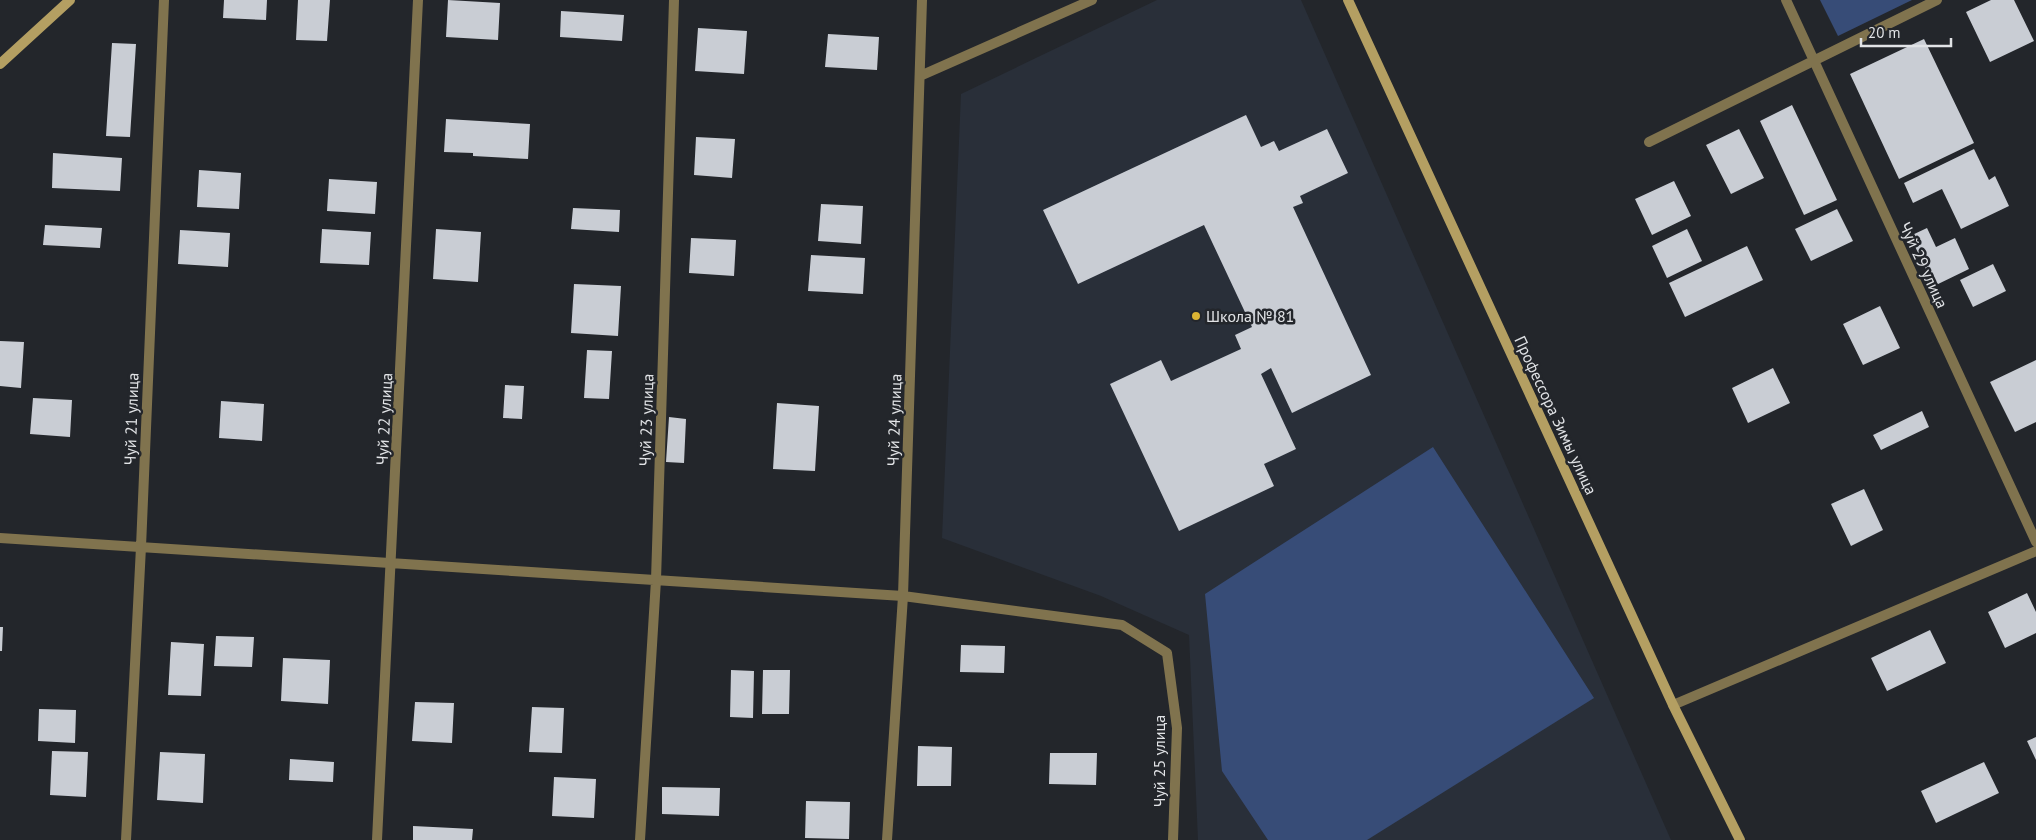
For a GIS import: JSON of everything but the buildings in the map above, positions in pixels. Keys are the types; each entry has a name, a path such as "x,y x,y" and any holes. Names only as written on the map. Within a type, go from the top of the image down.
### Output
{"street":[{"path":"0,64 70,0"},
{"name":"Чуй 21 улица","path":"126,840 141,547 164,0"},
{"name":"Чуй 22 улица","path":"377,840 418,0"},
{"name":"Чуй 23 улица","path":"640,840 656,580 674,0"},
{"name":"Чуй 24 улица","path":"887,840 903,596 922,0"},
{"path":"920,76 1092,0"},
{"name":"Профессора Зимы улица","path":"1348,0 1673,705 1740,840"},
{"name":"Чуй 29 улица","path":"1786,0 2036,542"},
{"path":"1649,142 1938,0"},
{"path":"0,538 903,596"},
{"path":"1673,705 2036,551"},
{"name":"Чуй 25 улица","path":"903,596 1122,625 1167,652 1177,728 1173,840"}],"shaded area":[{"name":"Школа № 81","path":"1157,0 1301,0 1671,840 1198,840 1189,635 1101,596 942,538 961,94"},
{"path":"1820,0 1912,0 1838,36"},
{"path":"1433,447 1594,698 1367,840 1268,840 1222,771 1205,594"}],"place":[{"name":"Школа № 81","path":"1196,316"}]}
